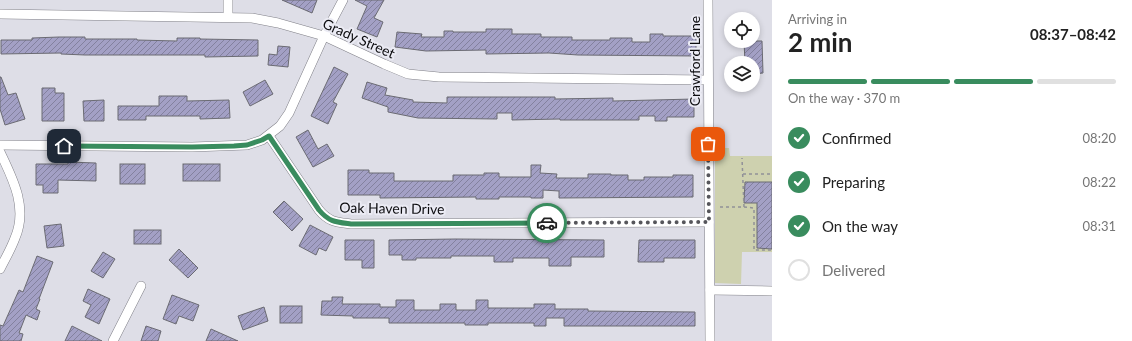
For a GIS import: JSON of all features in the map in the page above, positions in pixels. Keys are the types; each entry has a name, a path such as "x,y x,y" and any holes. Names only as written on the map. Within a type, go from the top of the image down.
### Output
{"street":[{"path":"228,0 228,17"},
{"path":"0,145 192,147 247,145 262,140 280,126 290,113 324,36 343,0"},
{"name":"Crawford Lane","path":"708,0 710,341"},
{"name":"Grady Street","path":"0,14 252,18 278,23 324,36 408,74 440,77 708,80"},
{"name":"Oak Haven Drive","path":"269,136 325,218 337,222 359,224 709,222"},
{"path":"0,152 14,180 19,201 16,238 0,269"},
{"path":"113,341 140,286"},
{"path":"710,290 772,291"}],"path":[{"path":"742,158 744,207"},
{"path":"743,174 772,174"},
{"path":"720,207 754,208 754,250 772,250"}],"green space":[{"path":"715,148 729,148 730,156 772,156 772,182 745,182 744,202 757,203 757,248 772,249 772,252 742,252 741,284 715,283"}],"building":[{"path":"282,0 317,0 312,13"},
{"path":"355,0 384,0 374,18 383,22 377,37 357,29 367,6"},
{"path":"486,29 512,29 512,34 541,34 541,37 572,37 572,40 610,40 610,38 632,38 632,42 650,42 650,34 663,34 663,36 696,36 696,56 578,55 549,53 486,54 486,50 426,51 395,47 397,32 422,34 421,37 444,37 444,31 486,32"},
{"path":"59,37 177,41 177,38 258,40 258,56 205,57 205,55 85,55 61,53 1,54 1,40 32,40 32,38"},
{"path":"760,41 762,41 763,73 760,73 760,56 745,56 744,48 760,48"},
{"path":"278,46 290,47 288,67 268,65 269,54 277,55"},
{"path":"334,67 348,74 333,102 337,104 328,124 311,116"},
{"path":"0,77 8,95 16,93 25,119 5,125 0,109"},
{"path":"265,80 273,94 250,106 243,92"},
{"path":"367,82 387,88 385,95 413,100 413,102 447,103 447,97 555,97 555,99 613,98 613,101 694,99 694,117 667,117 667,121 655,121 655,116 639,116 639,120 512,120 512,113 497,113 497,119 418,118 388,112 388,107 362,98"},
{"path":"42,88 55,88 55,93 64,93 64,121 42,121"},
{"path":"159,96 187,96 187,101 229,100 230,118 200,119 200,116 146,116 146,120 118,120 118,106 159,106"},
{"path":"104,100 104,121 84,121 83,101"},
{"path":"308,130 318,149 327,144 334,156 313,167 296,137"},
{"path":"68,162 96,163 96,181 58,180 58,193 43,193 43,185 36,185 36,164 68,164"},
{"path":"120,164 145,164 145,184 120,184"},
{"path":"183,164 220,164 220,181 183,181"},
{"path":"531,165 541,165 540,173 557,174 556,178 588,178 588,174 611,174 628,175 628,180 644,180 644,177 693,175 693,197 559,198 559,191 543,190 543,198 380,198 380,195 348,195 348,170 369,170 369,173 394,173 394,181 453,181 453,175 484,175 484,173 499,173 499,177 531,177"},
{"path":"745,182 772,182 772,249 757,248 757,203 744,203"},
{"path":"284,201 303,219 292,231 273,212"},
{"path":"61,224 64,246 47,248 44,226"},
{"path":"310,225 333,237 326,251 319,248 316,255 299,246"},
{"path":"134,230 161,230 161,244 134,244"},
{"path":"345,240 374,240 374,268 362,268 362,260 345,260"},
{"path":"389,240 604,240 604,257 571,257 571,266 549,266 549,258 513,258 513,262 494,262 494,256 451,256 451,258 416,258 416,260 402,260 402,255 389,255"},
{"path":"639,240 695,240 695,258 664,258 664,262 638,262"},
{"path":"179,249 198,268 188,278 169,260"},
{"path":"103,252 115,259 103,278 91,271"},
{"path":"37,256 53,262 36,309 40,311 37,320 26,315 19,333 23,334 21,341 0,341 0,325 3,326 19,290 23,292"},
{"path":"88,289 110,299 99,324 85,317 91,305 83,301"},
{"path":"172,295 199,305 193,321 179,316 176,324 163,319"},
{"path":"332,297 343,297 342,304 380,304 380,307 396,307 396,300 414,300 414,310 440,310 440,304 456,304 456,310 476,310 476,300 488,300 488,308 534,308 534,304 555,304 555,309 588,309 588,311 695,312 695,326 564,326 564,318 546,318 546,326 534,326 534,323 488,323 488,325 465,325 465,323 389,323 389,318 353,318 353,316 321,315 322,301 332,301"},
{"path":"280,306 302,306 302,323 280,323"},
{"path":"264,307 268,321 243,330 238,316"},
{"path":"72,326 102,341 65,341"},
{"path":"146,326 161,331 158,341 141,341"},
{"path":"211,329 238,341 206,341"}],"way so far":[{"path":"547,223 709,222 708,144"}],"route":[{"path":"64,146 234,146 247,145 269,136 325,218 337,222 351,224 547,223"}]}
